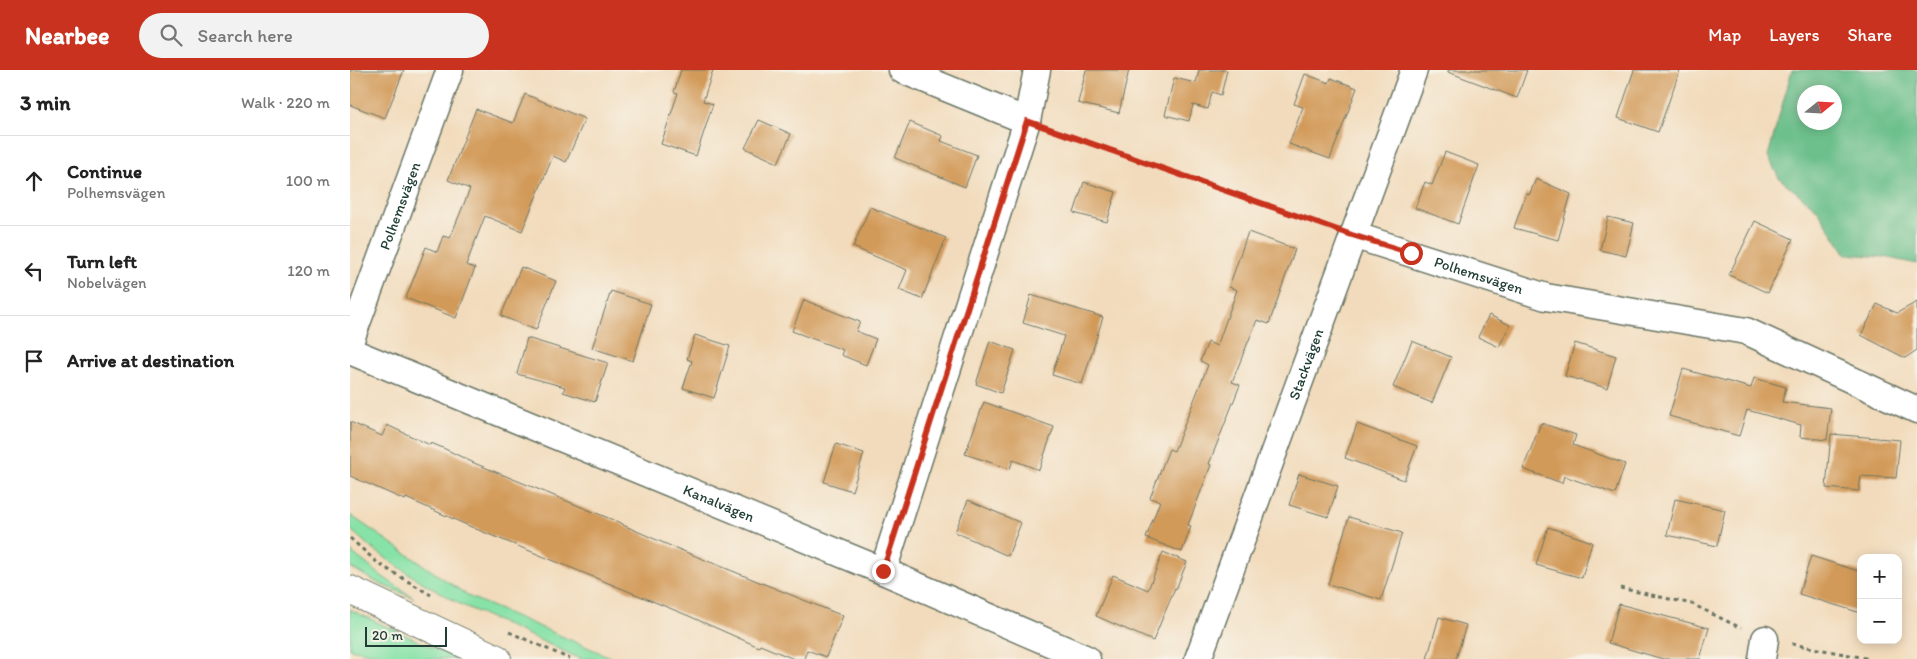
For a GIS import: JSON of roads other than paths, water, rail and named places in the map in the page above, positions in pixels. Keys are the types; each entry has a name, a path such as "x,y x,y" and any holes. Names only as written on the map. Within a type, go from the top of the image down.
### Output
{"main road":[{"path":"350,590 497,659"}],"street":[{"name":"Polhemsvägen","path":"350,342 450,70"},
{"path":"902,70 1027,121"},
{"path":"883,571 1027,121 1037,70"},
{"name":"Stackvägen","path":"1198,659 1414,70"},
{"name":"Polhemsvägen","path":"1352,235 1546,296 1746,331 1917,410"},
{"name":"Kanalvägen","path":"350,351 883,571 1087,659"}]}
